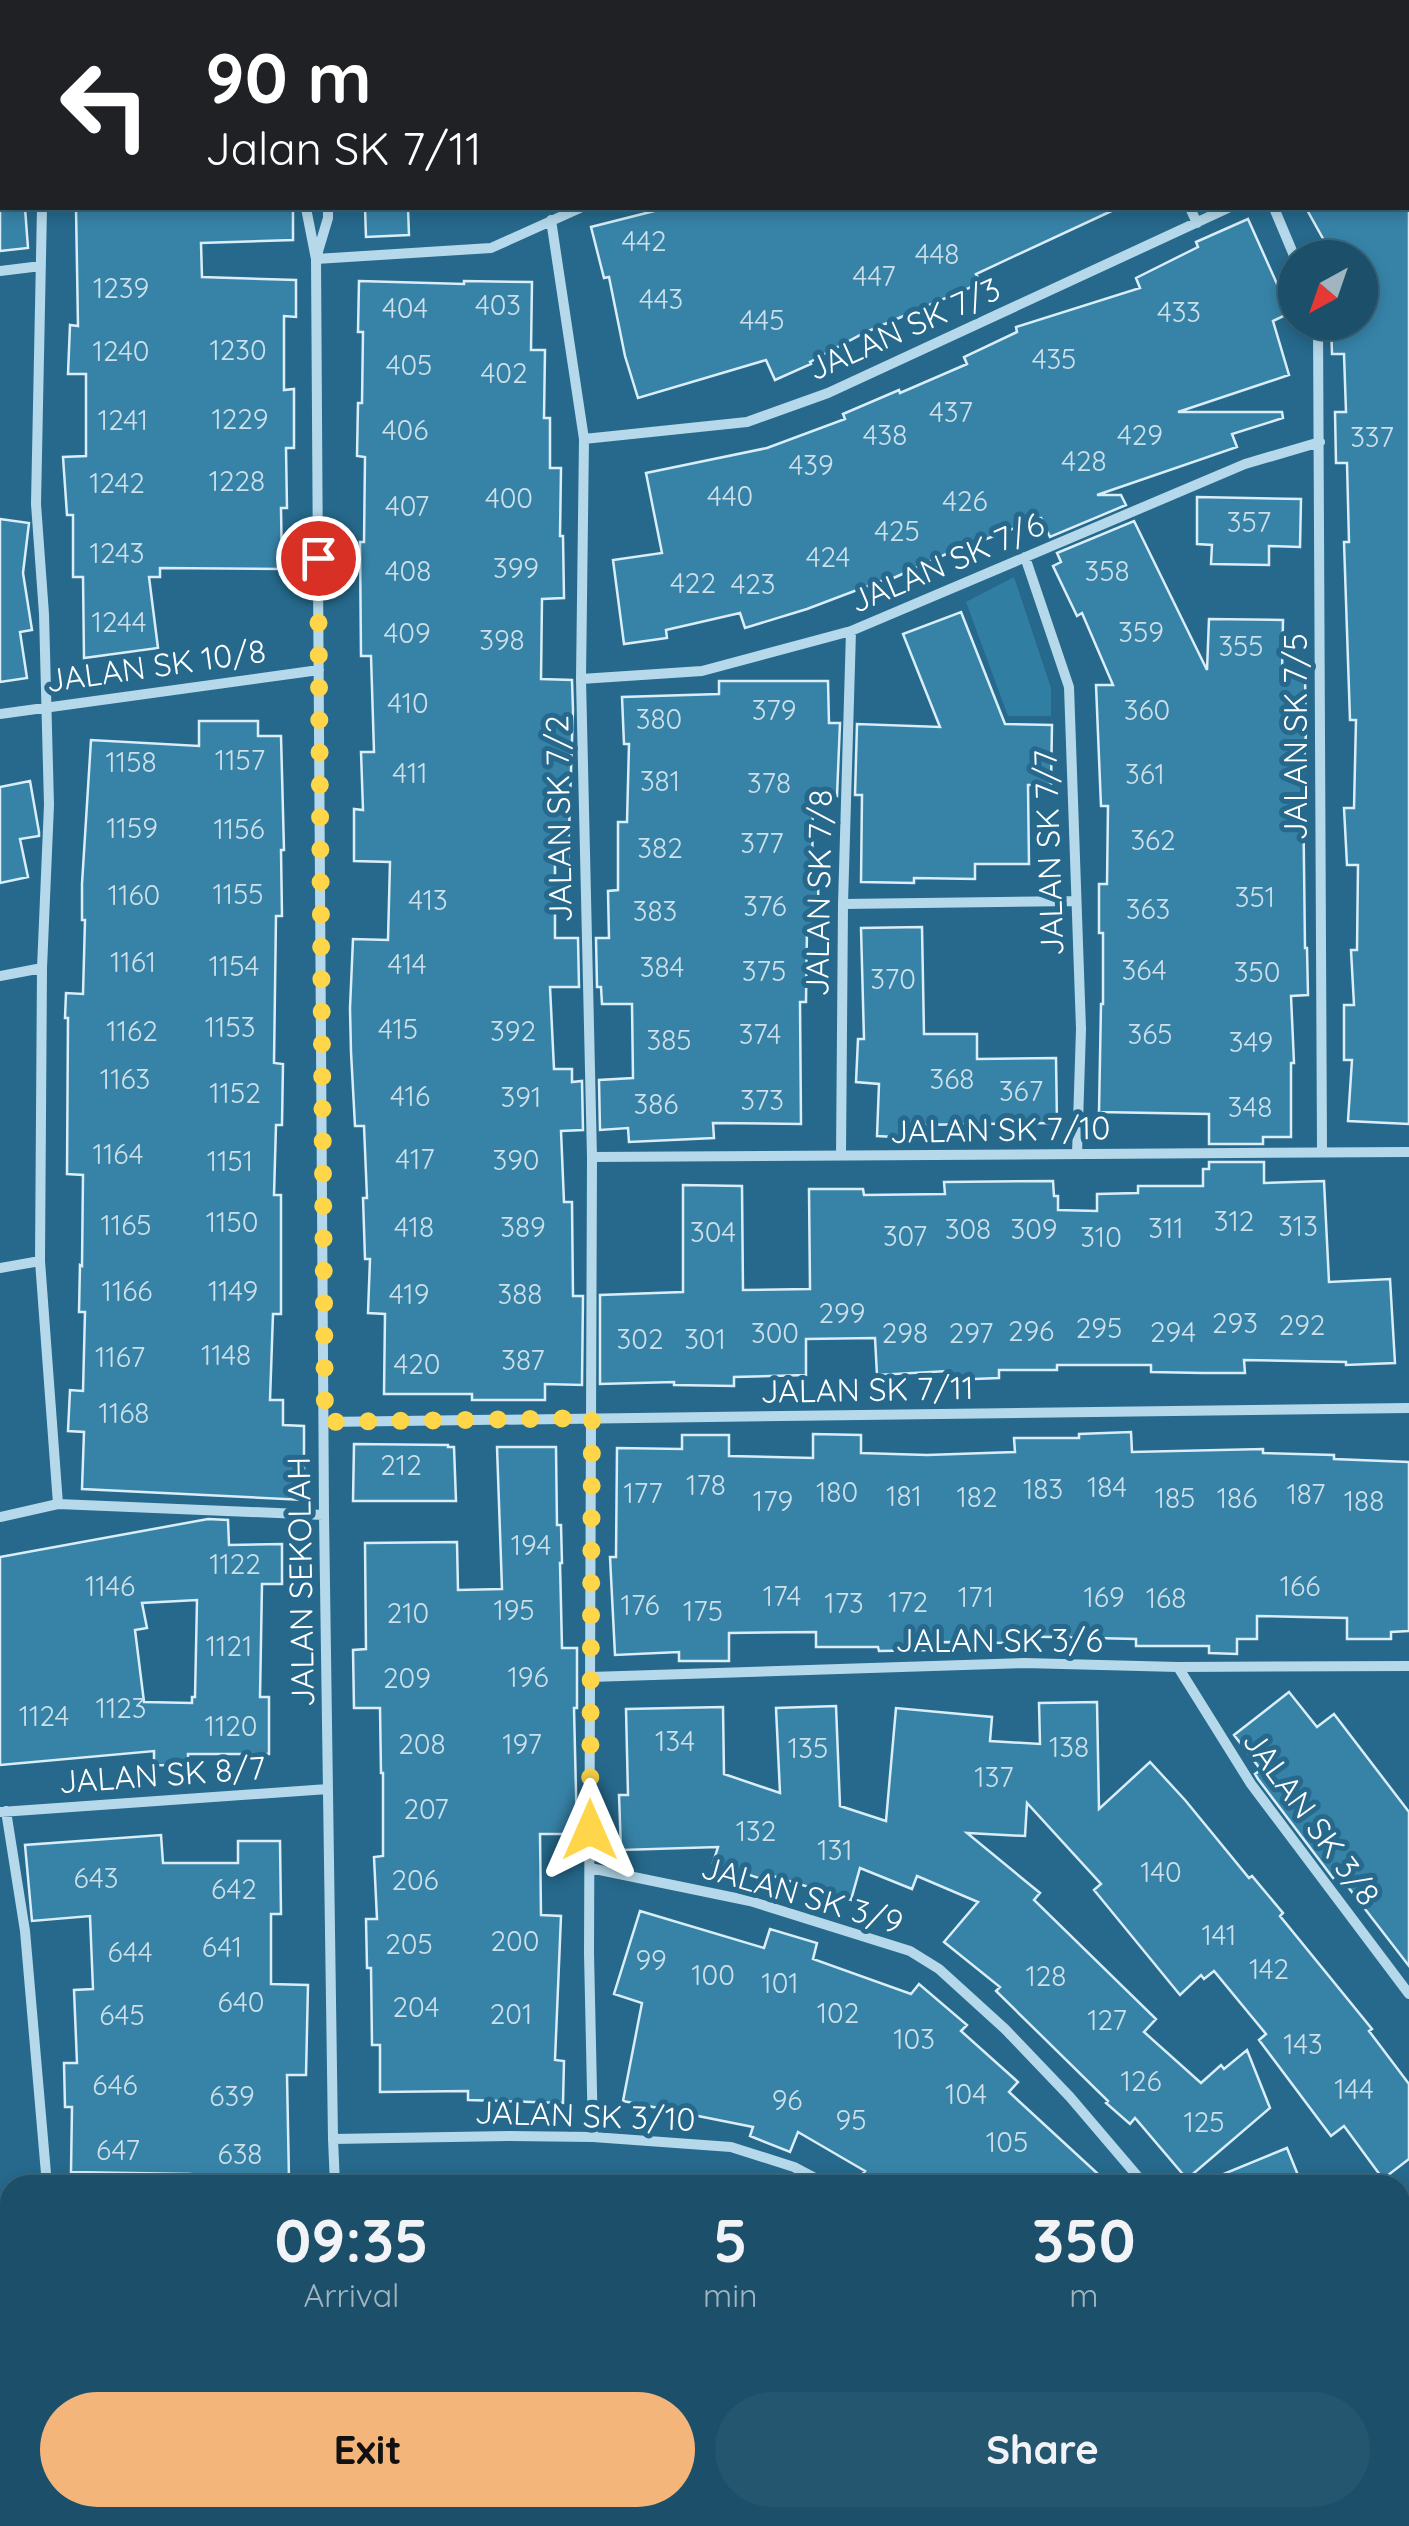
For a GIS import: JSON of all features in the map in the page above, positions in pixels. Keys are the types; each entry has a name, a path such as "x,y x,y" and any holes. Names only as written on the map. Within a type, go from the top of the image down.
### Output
{"street":[{"path":"42,210 36,504 44,614 49,806 42,968 40,1261 58,1504"},
{"name":"JALAN SEKOLAH","path":"306,210 316,259 324,1515 335,2175"},
{"name":"JALAN SEKOLAH","path":"316,259 328,210"},
{"path":"316,259 491,248 575,210"},
{"path":"1191,210 1197,222"},
{"name":"JALAN SK 7/3","path":"584,439 747,422 828,393 1224,210"},
{"path":"1275,210 1287,240"},
{"name":"JALAN SK 7/2","path":"551,220 584,439 581,679 592,1157 589,1953 593,2137"},
{"path":"0,271 41,266"},
{"name":"JALAN SK 7/5","path":"1318,340 1322,1152"},
{"name":"JALAN SK 7/6","path":"581,679 702,671 851,631 1245,464 1320,442"},
{"name":"JALAN SK 7/7","path":"1025,556 1069,688 1081,1029 1078,1154"},
{"name":"JALAN SK 7/8","path":"841,1156 851,631"},
{"name":"JALAN SK 10/8","path":"0,714 319,670"},
{"path":"843,904 1076,901"},
{"path":"0,976 42,968"},
{"name":"JALAN SK 7/10","path":"592,1157 1409,1152"},
{"path":"0,1268 40,1261"},
{"name":"JALAN SK 7/11","path":"325,1422 1409,1408"},
{"path":"0,1516 58,1504 324,1515"},
{"name":"JALAN SK 3/6","path":"590,1677 1024,1662 1178,1667 1409,1666"},
{"name":"JALAN SK 3/8","path":"1178,1667 1251,1784 1409,1994"},
{"name":"JALAN SK 8/7","path":"3,1812 328,1789"},
{"path":"3,1812 25,1931 47,2175"},
{"name":"JALAN SK 3/9","path":"590,1868 750,1902 910,1951 939,1969 1005,2029 1070,2096 1136,2175"},
{"name":"JALAN SK 3/10","path":"333,2139 593,2137 731,2147 808,2175"}],"shaded area":[{"path":"1014,577 1051,688 1051,716 1008,716 966,602"}],"building":[{"path":"0,210 25,210 28,248 0,251"},
{"path":"76,210 293,210 293,240 201,243 202,277 296,280 296,317 284,316 284,390 294,389 294,448 286,448 287,508 281,508 282,569 160,568 160,577 149,577 158,648 84,658 83,577 73,577 73,515 67,515 63,457 86,456 86,374 68,374 70,325 78,326"},
{"path":"365,210 408,210 409,235 366,237"},
{"path":"658,210 1114,210 976,274 981,283 864,333 775,380 766,360 638,398 609,277 604,278 591,227"},
{"path":"1307,210 1409,210 1409,1124 1348,1121 1352,1060 1344,1060 1344,1005 1354,1005 1351,950 1357,950 1358,865 1347,865 1344,808 1354,808 1356,720 1350,720 1344,542 1349,542 1347,463 1336,463 1335,412 1346,412 1344,354 1332,354 1332,340 1378,340 1378,240 1324,240"},
{"path":"1248,219 1278,286 1278,319 1273,321 1289,375 1178,412 1282,412 1283,418 1232,434 1237,447 1097,495 1121,495 1126,505 1050,537 1041,518 887,581 745,628 740,613 666,630 667,638 624,644 613,560 662,553 646,473 767,448 845,419 843,414 967,364 964,357 1017,332 1016,327 1140,288 1136,278 1198,247 1196,242"},
{"path":"359,281 532,282 531,350 545,350 544,418 550,418 550,468 561,468 564,598 542,599 541,679 572,680 568,862 555,861 555,938 578,938 579,987 550,987 554,1069 572,1069 572,1082 582,1081 583,1130 561,1131 564,1202 572,1202 573,1296 583,1296 582,1385 545,1384 545,1400 472,1400 472,1394 384,1394 385,1314 368,1313 370,1259 365,1259 364,1126 355,1126 351,1052 353,939 388,940 390,862 354,861 354,809 363,810 361,752 374,752 371,656 361,656 360,542 364,542 365,457 357,456 363,332 358,332"},
{"path":"1197,497 1301,499 1300,547 1269,546 1269,565 1211,564 1212,545 1197,544"},
{"path":"0,519 29,523 23,573 32,630 20,632 27,678 0,682"},
{"path":"1134,521 1207,670 1209,619 1283,620 1282,676 1305,676 1308,995 1291,996 1291,1137 1263,1137 1263,1144 1209,1144 1209,1114 1099,1112 1103,933 1099,933 1099,884 1107,884 1108,806 1101,806 1096,685 1113,685 1082,613 1077,616 1053,566 1061,562 1057,553"},
{"path":"961,612 1005,724 1052,725 1051,785 1028,785 1029,864 975,864 975,879 861,882 862,795 855,795 857,724 940,727 903,634"},
{"path":"719,681 828,681 829,723 840,723 837,796 813,796 812,882 818,882 819,929 807,929 806,1002 800,1002 801,1124 713,1123 714,1138 629,1142 628,1128 600,1130 599,1080 633,1078 632,1004 602,1004 601,987 597,987 596,938 609,938 608,891 618,890 618,822 627,822 629,744 624,744 622,697 719,694"},
{"path":"199,721 258,721 258,736 281,736 284,850 282,916 276,916 274,1063 283,1064 282,1125 276,1125 274,1195 281,1195 281,1314 273,1314 270,1400 283,1400 283,1425 304,1426 304,1500 82,1489 84,1432 68,1431 70,1390 83,1391 85,1312 79,1312 83,1175 67,1174 65,1018 66,993 83,994 82,884 91,740 199,746"},
{"path":"30,781 39,836 20,839 28,877 0,883 0,787"},
{"path":"922,927 924,1034 977,1034 977,1059 1056,1058 1057,1123 914,1125 913,1138 877,1136 879,1084 856,1082 858,1039 864,1039 861,928"},
{"path":"1209,1162 1264,1162 1264,1183 1324,1181 1329,1282 1390,1279 1395,1363 1244,1360 1245,1373 1151,1372 1151,1365 1057,1365 1057,1370 999,1370 999,1378 949,1380 948,1371 877,1375 875,1338 806,1339 806,1375 734,1377 734,1386 674,1382 600,1384 600,1295 683,1292 683,1185 742,1186 743,1290 810,1289 809,1189 863,1189 864,1195 945,1194 944,1182 1053,1181 1058,1210 1097,1211 1097,1194 1138,1193 1138,1186 1203,1186 1203,1169 1209,1169"},
{"path":"1131,1432 1132,1452 1263,1449 1263,1453 1409,1462 1409,1631 1391,1632 1391,1639 1347,1639 1347,1618 1257,1616 1257,1639 1237,1639 1237,1654 1209,1653 1209,1646 1136,1646 1136,1639 1006,1636 1006,1643 940,1642 940,1650 879,1651 878,1647 816,1647 816,1632 729,1633 729,1661 679,1661 679,1652 615,1655 610,1557 616,1557 617,1448 682,1449 682,1435 729,1435 729,1456 813,1458 813,1434 861,1435 861,1453 927,1455 1015,1452 1014,1438 1079,1438 1079,1434"},
{"path":"354,1444 454,1447 456,1501 353,1501"},
{"path":"497,1447 556,1447 562,1648 577,1648 577,1834 540,1834 541,1915 561,1916 555,2060 564,2061 563,2103 468,2100 468,2091 380,2092 380,2045 372,2045 366,1919 377,1919 374,1857 383,1856 383,1773 380,1708 354,1708 353,1650 366,1649 365,1543 457,1542 458,1590 502,1589"},
{"path":"208,1519 228,1520 229,1545 282,1544 282,1584 262,1584 260,1697 269,1697 269,1754 188,1754 188,1766 154,1765 154,1751 0,1765 0,1557","holes":["197,1600 192,1703 144,1702 135,1630 147,1628 142,1603"]},
{"path":"1289,1692 1317,1727 1334,1714 1409,1812 1409,1966 1338,1874 1333,1878 1258,1779 1255,1774 1261,1770 1234,1735"},
{"path":"1097,1702 1099,1809 1150,1762 1283,1913 1280,1916 1372,2029 1369,2031 1409,2084 1409,2159 1388,2175 1380,2175 1344,2126 1331,2136 1259,2040 1266,2034 1214,1971 1204,1979 1201,1975 1180,1995 1094,1890 1101,1884 1027,1803 1025,1836 967,1833 1040,1893 1034,1900 1156,2019 1144,2032 1201,2083 1247,2050 1270,2108 1192,2175 1184,2175 1135,2118 1130,2124 1106,2103 996,1991 1000,1987 944,1942 978,1902 917,1876 912,1889 860,1868 851,1900 773,1876 771,1882 713,1863 718,1847 621,1850 619,1795 628,1795 626,1709 723,1707 724,1774 780,1793 776,1708 836,1706 840,1806 886,1821 896,1708 992,1717 990,1741 1040,1744 1039,1703"},
{"path":"161,1835 163,1863 238,1863 238,1841 280,1841 281,1914 271,1914 271,1984 308,1985 306,2075 287,2075 289,2175 71,2172 72,2107 65,2107 64,2063 77,2063 74,1990 93,1989 90,1916 32,1921 25,1845"},
{"path":"640,1911 764,1948 770,1929 817,1943 813,1959 911,1994 919,1984 967,2025 961,2031 1018,2082 1009,2092 1099,2175 862,2175 865,2171 798,2132 790,2152 750,2136 753,2127 623,2101 642,2003 614,1994"},
{"path":"1287,2148 1298,2175 1221,2175"}],"route":[{"path":"318,558 325,1422 592,1418 590,1830"}]}
